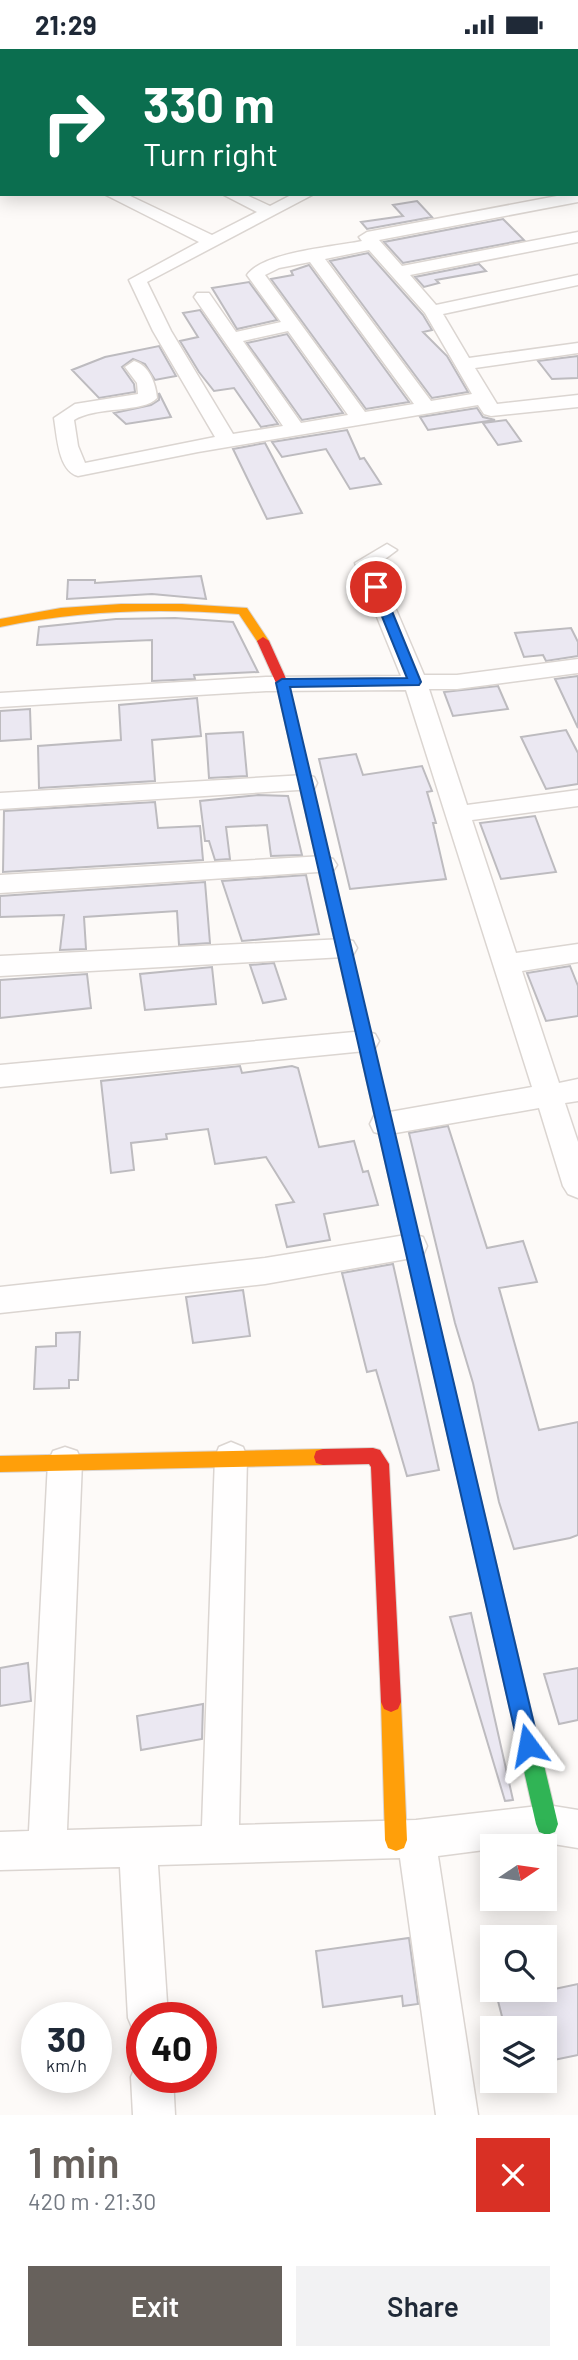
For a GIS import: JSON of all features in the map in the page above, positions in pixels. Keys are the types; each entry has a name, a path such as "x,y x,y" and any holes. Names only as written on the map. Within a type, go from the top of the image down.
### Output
{"street":[{"path":"116,196 211,241"},
{"path":"234,196 270,212"},
{"path":"227,441 138,286 138,280 144,274 302,196"},
{"path":"578,197 538,199 367,237 432,311 491,410 578,401"},
{"path":"397,272 578,237"},
{"path":"360,418 256,275 260,269 274,264 373,244"},
{"path":"314,256 425,406"},
{"path":"432,311 569,282 578,302"},
{"path":"203,297 296,430"},
{"path":"232,338 293,325"},
{"path":"463,364 578,348"},
{"path":"134,367 146,383 148,398 87,407 73,411 64,418 68,446 78,470 227,441 484,398"},
{"path":"387,550 366,563 415,682 578,1186"},
{"path":"0,623 30,615 104,608 199,606 243,611 259,632 282,683 412,1246 562,1826 406,1839 0,1851"},
{"path":"0,700 282,683 457,682 578,666"},
{"path":"0,801 305,783"},
{"path":"457,814 578,798"},
{"path":"0,884 324,865"},
{"path":"0,966 344,948"},
{"path":"505,964 578,953"},
{"path":"0,1076 365,1041"},
{"path":"384,1124 578,1090"},
{"path":"0,1300 265,1271 412,1246"},
{"path":"0,1464 356,1455 373,1457 380,1464 406,1839 457,2115"},
{"path":"220,1844 231,1457"},
{"path":"47,1850 65,1462"},
{"path":"138,1847 147,2002"},
{"path":"153,2093 154,2115"}],"building":[{"path":"417,201 432,217 367,229 361,222 403,216 393,205"},
{"path":"503,219 524,240 403,263 384,242"},
{"path":"368,253 423,315 432,330 423,332 447,356 468,392 432,398 330,261"},
{"path":"479,264 486,271 436,280 439,283 424,287 415,277"},
{"path":"309,265 409,402 366,409 271,279 293,275 291,271"},
{"path":"249,282 277,320 237,329 212,288"},
{"path":"200,310 278,424 261,427 234,388 214,391 199,372 180,341 198,337 183,313"},
{"path":"287,334 343,413 302,420 247,343"},
{"path":"159,346 176,376 155,380 145,364 133,359 122,367 134,384 135,392 99,398 72,370 105,357"},
{"path":"578,356 578,378 552,379 538,361"},
{"path":"159,393 171,417 126,424 114,413 151,405 159,400"},
{"path":"477,408 483,417 495,420 428,430 420,417"},
{"path":"506,420 521,441 498,445 483,423"},
{"path":"347,430 360,459 364,458 381,484 350,489 326,449 282,457 272,442"},
{"path":"265,443 302,513 267,519 233,449"},
{"path":"201,576 206,599 152,594 67,599 68,580 95,580 95,583"},
{"path":"175,618 233,622 258,672 194,675 195,679 152,681 152,640 37,645 39,627 116,619"},
{"path":"571,628 578,642 578,656 546,661 543,655 524,657 515,633"},
{"path":"578,676 578,728 555,679"},
{"path":"498,686 508,709 453,716 444,692"},
{"path":"197,698 201,736 152,740 155,781 39,788 38,746 121,740 119,705"},
{"path":"30,709 31,739 0,741 0,711"},
{"path":"566,730 578,753 578,784 546,789 521,737"},
{"path":"243,732 247,776 209,778 206,734"},
{"path":"356,754 363,775 422,766 432,791 427,792 436,823 433,823 446,879 350,889 319,759"},
{"path":"258,795 288,796 302,855 271,856 267,825 226,827 230,859 215,860 209,841 205,841 200,801"},
{"path":"155,802 158,828 200,826 203,860 3,872 4,811"},
{"path":"535,816 556,872 501,879 480,823"},
{"path":"306,875 319,934 242,941 222,881"},
{"path":"205,882 210,943 179,945 177,911 84,917 86,949 60,950 64,915 0,917 0,896"},
{"path":"274,963 286,999 263,1003 250,965"},
{"path":"570,966 578,986 578,1016 546,1021 527,973"},
{"path":"212,967 216,1004 145,1010 140,974"},
{"path":"87,974 91,1008 0,1018 0,980"},
{"path":"240,1066 242,1073 292,1066 298,1068 319,1147 354,1141 363,1172 368,1171 378,1205 324,1214 330,1240 287,1247 276,1205 294,1202 266,1157 215,1164 208,1129 166,1134 167,1139 131,1143 134,1170 111,1173 101,1081"},
{"path":"448,1126 487,1248 523,1241 537,1282 499,1288 539,1430 578,1422 578,1535 570,1538 514,1549 499,1502 473,1383 455,1323 409,1133"},
{"path":"393,1264 439,1470 407,1476 376,1370 367,1372 342,1273"},
{"path":"243,1290 250,1336 193,1343 186,1297"},
{"path":"80,1332 78,1380 69,1380 69,1388 34,1389 36,1347 56,1346 56,1333"},
{"path":"471,1613 513,1800 505,1801 450,1617"},
{"path":"28,1663 31,1701 0,1706 0,1668"},
{"path":"578,1668 578,1720 559,1724 544,1674"},
{"path":"203,1704 202,1739 141,1750 137,1716"},
{"path":"409,1938 418,2004 403,2006 402,1996 323,2007 316,1951"},
{"path":"578,1984 578,2055 557,2059 557,2016 502,2016 498,2002 557,2002 557,1988"}],"traffic: fast":[{"path":"455,1428 547,1824"}],"traffic: slow":[{"path":"0,623 61,612 121,607 243,611 263,641"},
{"path":"348,969 455,1428"},
{"path":"0,1464 323,1457"},
{"path":"391,1702 396,1840"}],"traffic: jam":[{"path":"263,641 282,683 348,969"},
{"path":"323,1457 373,1456 380,1464 391,1702"}],"route":[{"path":"376,587 415,682 282,683 528,1745"}]}
